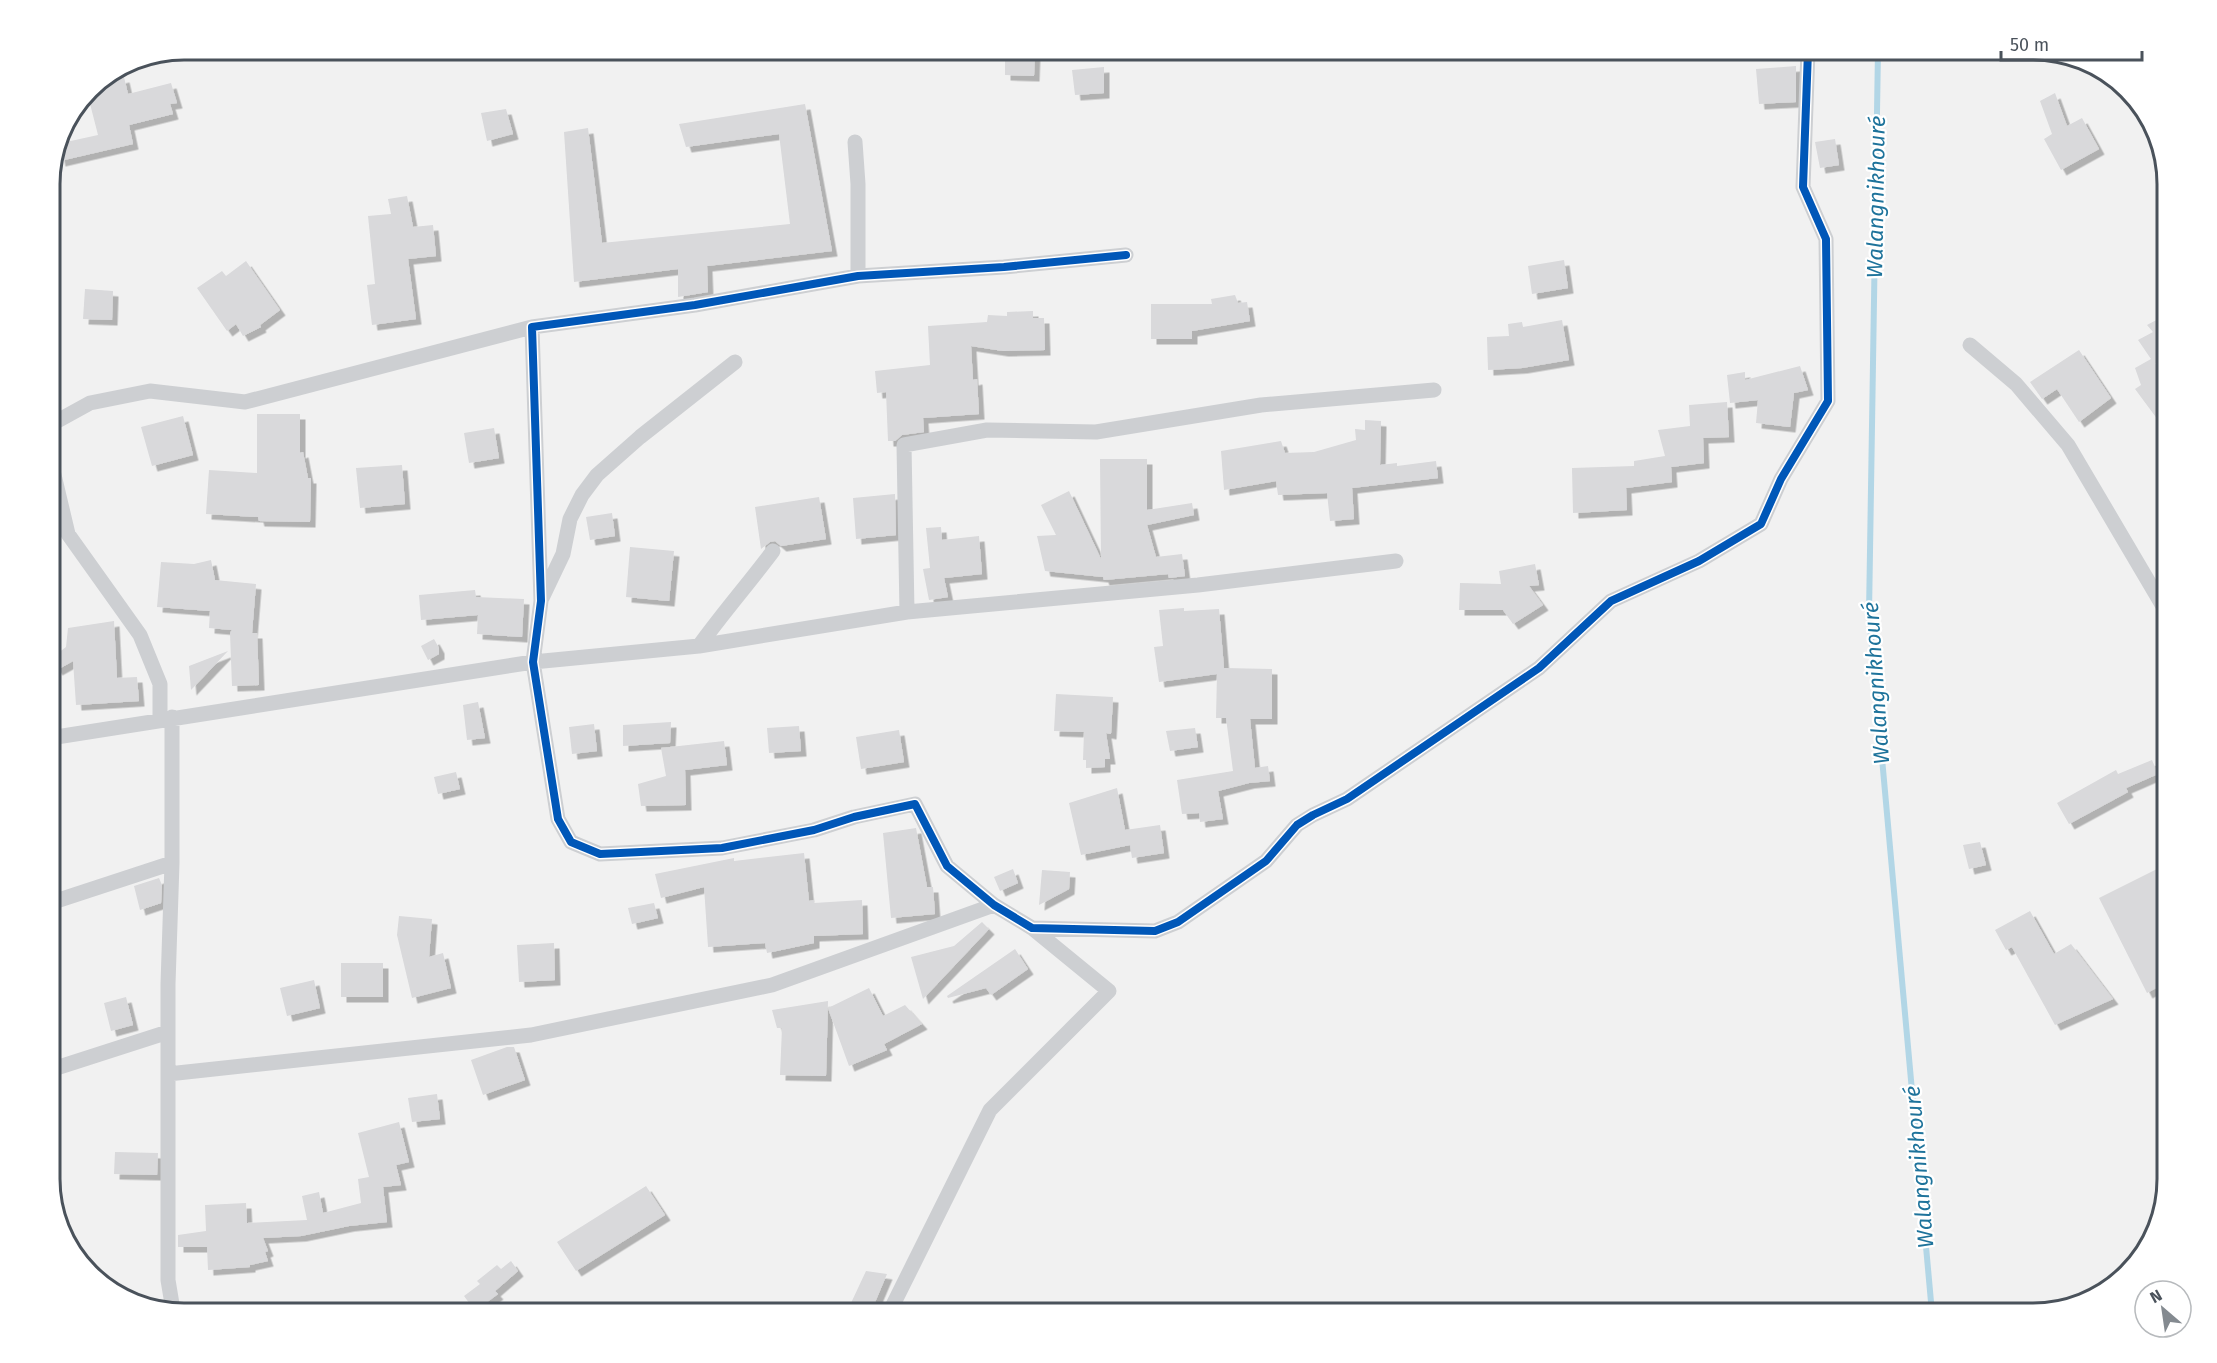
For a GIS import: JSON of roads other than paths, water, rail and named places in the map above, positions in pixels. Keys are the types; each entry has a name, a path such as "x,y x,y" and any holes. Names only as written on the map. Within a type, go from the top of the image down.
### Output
{"street":[{"path":"1032,927 1155,931 1178,922 1266,861 1297,825 1347,799 1539,668 1611,601 1699,561 1761,524 1781,479 1828,401 1826,239 1803,187 1808,60"},
{"path":"855,142 858,184 858,276"},
{"path":"60,420 90,403 150,391 245,402 532,327 695,305 858,276 1005,267 1126,255"},
{"path":"532,327 541,601 532,662 558,819 571,842 600,854 722,848 814,830 854,817 915,804 947,866 994,905 1032,927 1109,991 990,1110 894,1303"},
{"path":"1970,345 2016,384 2068,445 2157,596"},
{"path":"541,601 563,554 570,519 582,495 597,475 640,437 735,362"},
{"path":"908,612 904,445 987,430 1096,432 1261,405 1434,390"},
{"path":"60,500 68,534 140,635 160,684 166,718 172,863 168,1032 168,1280 172,1302"},
{"path":"699,646 773,551"},
{"path":"60,736 532,662 699,646 908,612 1198,585 1396,561"},
{"path":"60,900 172,863"},
{"path":"168,1074 531,1035 772,985 994,905"},
{"path":"60,1067 168,1032"}],"waterway":[{"name":"Walangnikhouré","path":"1878,60 1869,614 1931,1303"}]}
